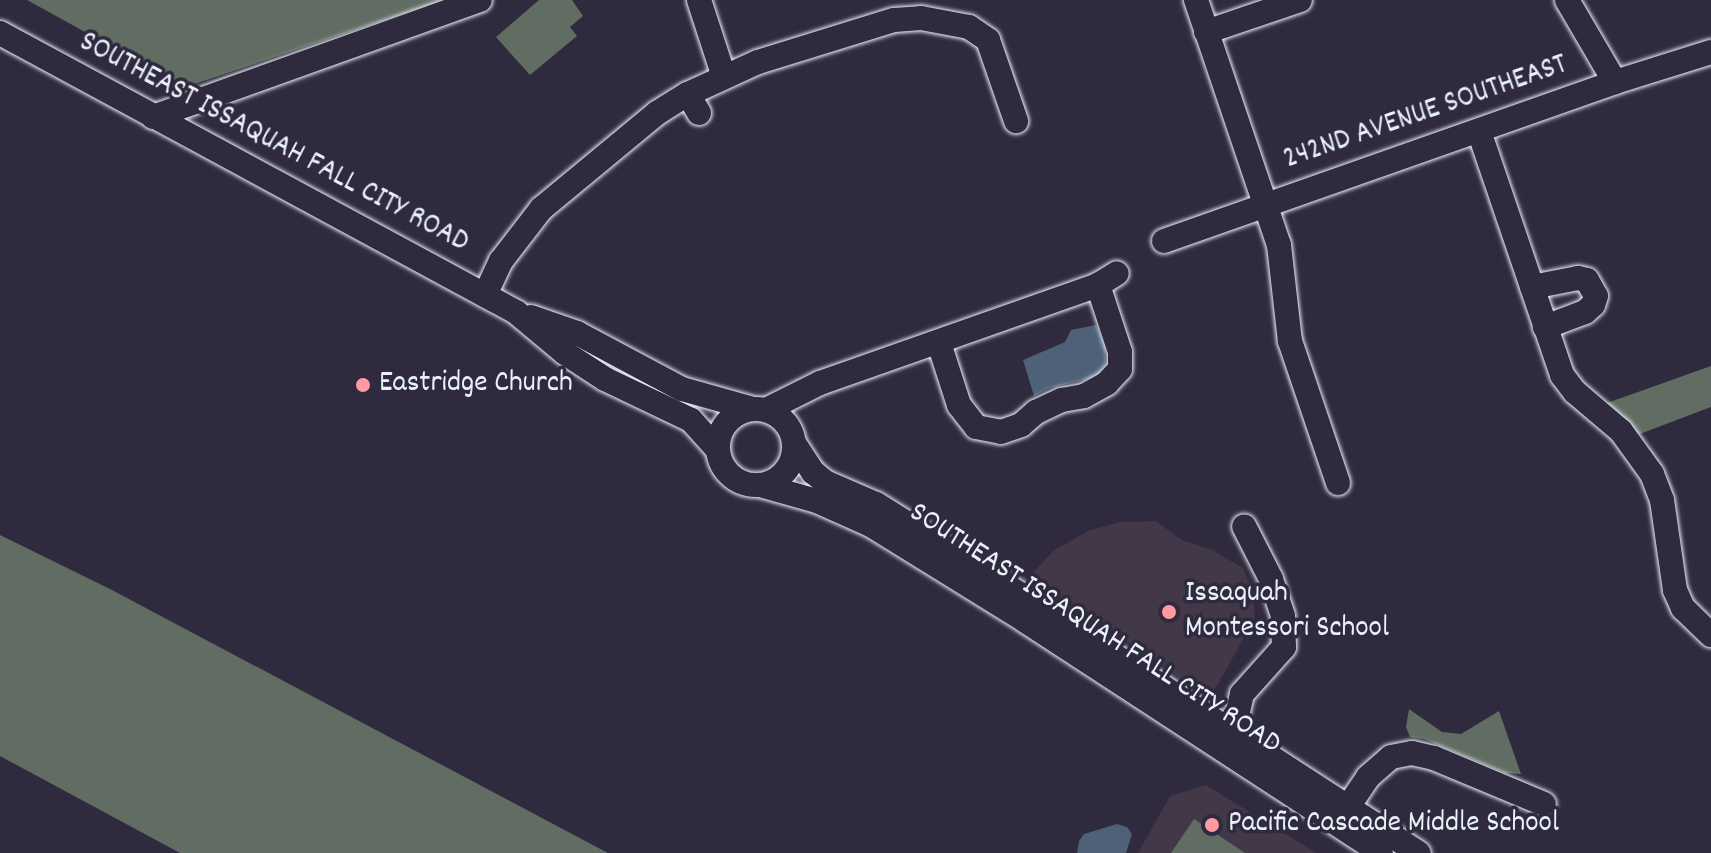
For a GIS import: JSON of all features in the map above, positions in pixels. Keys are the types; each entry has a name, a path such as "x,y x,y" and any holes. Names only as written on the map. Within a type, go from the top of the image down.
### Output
{"street":[{"path":"153,117 480,0"},
{"path":"699,0 724,77"},
{"path":"1196,0 1283,261 1283,302 1290,341 1338,483"},
{"path":"1206,32 1300,0"},
{"path":"1567,0 1615,82"},
{"path":"485,295 501,261 541,209 657,113 694,104 724,77 772,57 894,20 921,18 969,27 988,40 1016,121"},
{"name":"SOUTHEAST ISSAQUAH FALL CITY ROAD","path":"0,33 516,312 577,333 682,389 759,409"},
{"name":"242ND AVENUE SOUTHEAST","path":"1164,241 1615,82 1711,52"},
{"path":"1479,131 1562,375 1575,392 1621,431 1652,474 1662,500 1675,590 1683,608 1711,635"},
{"path":"1532,287 1578,278 1587,280 1596,296 1593,305 1585,312 1545,327"},
{"path":"838,378 805,408 794,440 791,464 785,472 760,485 735,478 723,465 718,450 723,429 730,419 838,378 939,343 1107,279 1120,352 1115,377 1084,396 1062,400 1036,412 1021,425 1001,432 976,427 964,414 939,343"},
{"name":"SOUTHEAST ISSAQUAH FALL CITY ROAD","path":"516,312 565,353 605,379 691,420 718,450"},
{"path":"759,409 785,422 794,440"},
{"name":"SOUTHEAST ISSAQUAH FALL CITY ROAD","path":"794,440 818,478 881,508 1419,853"},
{"name":"SOUTHEAST ISSAQUAH FALL CITY ROAD","path":"760,485 817,501 871,525 1024,620 1381,853"},
{"path":"1233,733 1242,694 1284,647 1283,616 1271,579 1244,526"},
{"path":"1348,807 1368,777 1391,757 1412,753 1434,758 1544,804"}],"shaded area":[{"name":"Issaquah Montessori School","path":"1156,521 1182,540 1212,550 1243,568 1253,591 1255,618 1210,698 1030,576 1053,551 1088,531 1120,522"},
{"name":"Pacific Cascade Middle School","path":"1206,785 1316,853 1138,853 1170,796"}],"green space":[{"path":"27,0 444,0 185,87"},
{"path":"539,0 572,0 583,16 570,27 577,36 530,75 496,37"},
{"path":"1711,366 1711,407 1637,435 1607,403"},
{"path":"0,535 110,589 608,853 180,853 0,756"},
{"path":"1409,709 1442,732 1461,734 1499,711 1521,774 1505,773 1424,739 1410,737 1406,727"},
{"path":"1194,819 1245,853 1171,853"}],"water":[{"path":"1096,325 1105,346 1105,365 1096,377 1050,388 1034,396 1023,360 1065,342 1071,330"},
{"path":"1117,824 1127,827 1132,834 1126,853 1077,853 1084,834"}],"place":[{"name":"Eastridge Church","path":"363,385"},
{"name":"Issaquah Montessori School","path":"1169,612"},
{"name":"Pacific Cascade Middle School","path":"1212,825"}]}
